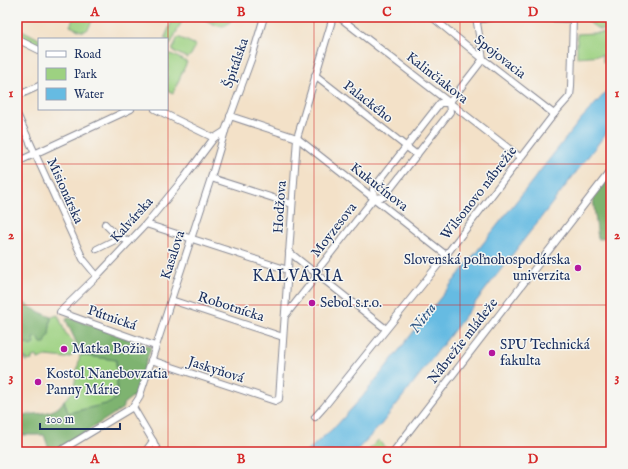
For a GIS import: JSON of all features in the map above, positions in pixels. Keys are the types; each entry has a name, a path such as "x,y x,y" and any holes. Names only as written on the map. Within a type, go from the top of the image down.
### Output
{"street":[{"name":"Špitálska","path":"230,116 252,57 264,17"},
{"name":"Hodžova","path":"275,402 279,399 296,138 333,17"},
{"name":"Kalinčiakova","path":"339,17 521,158"},
{"name":"Spojovacia","path":"432,17 554,114"},
{"path":"483,59 476,18 495,17"},
{"path":"522,17 573,18"},
{"name":"Wilsonovo nábrežie","path":"315,417 446,255 554,114 570,96 572,86 573,18"},
{"path":"17,39 38,50"},
{"name":"Moyzesova","path":"374,198 384,197 417,155 450,112 449,103 483,59"},
{"name":"Palackého","path":"315,75 417,155"},
{"path":"17,96 38,86"},
{"name":"Moyzesova","path":"285,316 315,278 316,272 374,198 373,189 440,103 449,103"},
{"path":"17,162 130,110"},
{"path":"157,110 214,138 225,131"},
{"name":"Misionárska","path":"17,114 83,259 97,276"},
{"name":"Kasalova","path":"135,404 139,398 230,116"},
{"name":"Kukučínova","path":"230,116 296,138 446,255"},
{"name":"Kalvárska","path":"60,312 97,276 146,224 184,178 214,138"},
{"name":"Nábrežie mládeže","path":"393,452 611,170"},
{"path":"211,178 292,204"},
{"path":"105,224 119,238"},
{"path":"146,224 288,270"},
{"path":"96,249 122,237 129,242"},
{"path":"289,252 386,329"},
{"name":"Robotnícka","path":"171,300 283,337"},
{"name":"Pútnická","path":"60,312 156,346"},
{"name":"Jaskyňová","path":"151,360 275,402"},
{"path":"58,452 135,404 158,452"},
{"path":"144,452 154,441"}],"green space":[{"path":"74,17 94,17 88,29 81,31 70,26"},
{"path":"174,17 184,17 168,46 168,38 164,38"},
{"path":"200,17 233,17 226,25 218,26"},
{"path":"585,17 592,17 599,23 611,25 611,31 596,27"},
{"path":"17,29 20,29 38,38 38,46 17,35"},
{"path":"611,32 611,61 603,62 603,55 577,57 577,34"},
{"path":"178,37 196,45 191,55 187,58 173,51"},
{"path":"168,52 187,62 173,93 168,90"},
{"path":"611,174 611,238 598,239 593,198"},
{"path":"17,293 27,305 51,317 49,334 45,343 41,343 38,337 33,338 34,344 30,346 26,343 17,344"},
{"path":"58,315 65,332 75,344 75,351 72,356 66,358 46,356 38,359 37,356 32,357 32,360 26,361 27,358 25,358 24,360 21,343 26,343 33,337 49,334 51,317"},
{"path":"67,317 151,347 134,397 123,404 123,408 55,452 47,452 46,451 49,449 44,435 20,435 17,431 17,420 24,418 23,415 52,411 61,405 64,400 68,413 110,403 117,397 116,360 82,355 66,320"},
{"path":"80,355 116,360 117,397 110,403 68,413 64,400 73,392"},
{"path":"378,440 389,451 367,452"}],"water":[{"path":"611,87 611,127 380,426 355,452 306,452 337,425 363,396 581,119"}],"place":[{"name":"Slovenská poľnohospodárska univerzita","path":"578,268"},
{"name":"Sebol s.r.o.","path":"312,303"},
{"name":"Matka Božia","path":"64,349"},
{"name":"SPU Technická fakulta","path":"492,353"},
{"name":"Kostol Nanebovzatia Panny Márie","path":"38,382"}],"district":[{"name":"KALVÁRIA","path":"298,277"}],"water label":[{"name":"Nitra","path":"423,318"}]}
